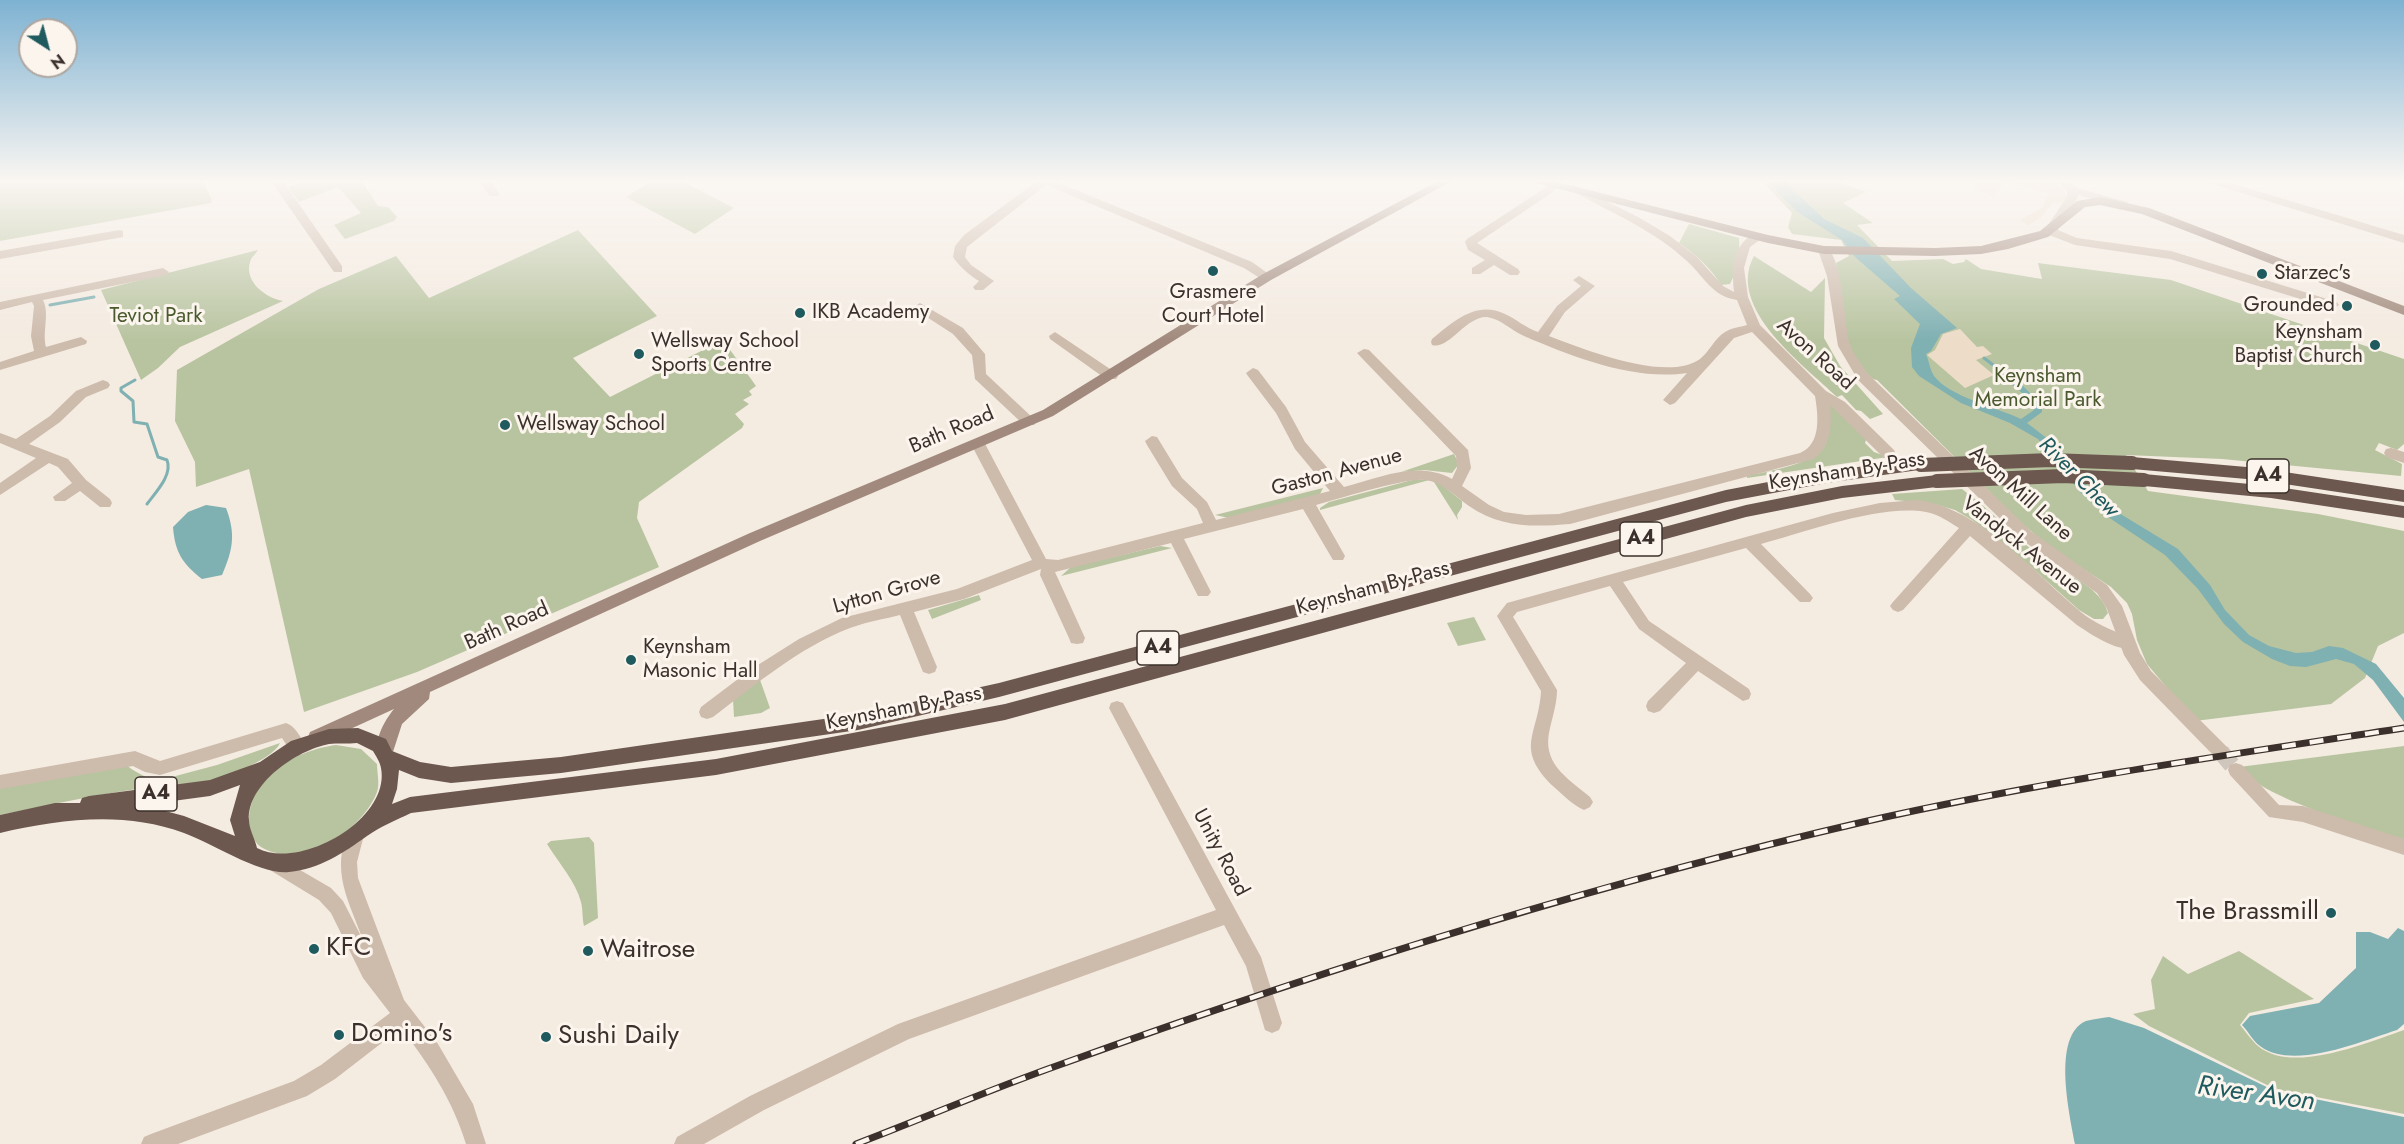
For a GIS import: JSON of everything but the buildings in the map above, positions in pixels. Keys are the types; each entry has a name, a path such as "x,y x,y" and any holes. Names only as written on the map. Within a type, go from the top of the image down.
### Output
{"highway":[{"name":"Keynsham By-Pass","path":"387,755 419,770 451,775 561,765 858,722 999,690 1726,496 1826,477 1921,465 2051,459 2132,463 2258,474 2404,496"},
{"name":"Keynsham By-Pass","path":"359,831 386,815 410,805 716,767 1005,712 1746,511 1842,492 1937,481 2063,476 2144,480 2271,492 2404,512"},
{"name":"A4","path":"46,814 103,811 149,814 196,828 262,860 276,864 299,862 324,853 359,831 378,812 387,795 391,780 387,755 378,742 355,734 303,744 279,756 264,769 245,796 238,817 239,833 249,853"},
{"name":"A4","path":"0,824 108,800 210,788 264,769"}],"main road":[{"name":"Bath Road","path":"303,744 353,718 451,676 755,537 1029,422 1082,394 1267,277 1346,234"},
{"path":"1751,234 1824,250 1886,252 1982,249 2025,241 2040,234"},
{"path":"2206,234 2404,310"},
{"name":"Bath Road","path":"387,755 386,735 395,718 414,700 451,676"}],"street":[{"path":"0,255 117,234"},
{"path":"314,234 338,268"},
{"path":"973,234 961,246 959,257 962,263 987,281"},
{"path":"1174,234 1248,265 1267,277"},
{"path":"1483,234 1471,242 1473,247 1514,272"},
{"path":"1656,234 1694,261 1717,290 1727,296 1743,297"},
{"path":"2062,234 2074,241 2171,255 2251,282 2333,305"},
{"name":"Avon Road","path":"1757,236 1745,245 1741,255 1738,279 1754,327 1821,394 1839,405 1888,454"},
{"name":"Avon Mill Lane","path":"1824,250 1833,276 1844,346 1863,377 2027,536 2102,589 2112,599 2119,612 2126,643 2138,666 2221,752"},
{"path":"1476,271 1493,260"},
{"path":"0,306 163,272"},
{"path":"1541,338 1562,309 1589,286 1579,280"},
{"path":"2247,296 2251,282"},
{"path":"36,297 40,306 37,336 40,353"},
{"path":"920,307 958,331 978,354 980,376 1029,422"},
{"path":"1437,342 1469,318 1483,313 1496,315 1541,338 1636,369 1663,372 1689,369 1703,363"},
{"path":"1670,400 1729,335 1754,327"},
{"path":"1055,336 1111,375"},
{"path":"1,366 81,341"},
{"path":"1364,353 1463,454 1465,464 1454,488"},
{"path":"1253,373 1281,410 1300,445 1341,494"},
{"path":"19,444 55,419 81,394 103,385"},
{"name":"Gaston Avenue","path":"1044,565 1058,566 1416,474 1438,476 1485,510 1500,516 1544,520 1570,518 1799,458 1813,452 1819,442 1824,422 1821,394"},
{"path":"0,438 63,462 81,484 105,503"},
{"path":"1152,441 1177,482 1202,506 1213,528"},
{"path":"978,444 1044,565 1077,638"},
{"path":"0,490 49,456"},
{"path":"60,496 81,484"},
{"path":"1307,503 1338,556"},
{"name":"Vandyck Avenue","path":"1584,802 1562,783 1538,751 1550,702 1549,690 1505,616 1512,607 1833,519 1887,508 1929,507 1943,511 1969,527 2082,621 2101,633 2126,643"},
{"path":"1898,606 1969,527"},
{"path":"1175,537 1203,592"},
{"path":"1749,542 1805,598"},
{"name":"Lytton Grove","path":"707,712 726,704 756,675 815,638 847,622 959,595 1044,565"},
{"path":"1613,579 1644,625 1743,694"},
{"path":"905,608 929,667"},
{"path":"1654,706 1697,662"},
{"name":"Unity Road","path":"1117,708 1254,963 1272,1023"},
{"path":"0,782 135,758 151,767 160,768 286,730 303,744"},
{"path":"2236,770 2275,812 2303,814 2404,847"},
{"path":"359,831 348,862 349,878 401,1011"},
{"path":"276,864 325,894 337,907 370,972 431,1051 466,1111 476,1144"},
{"path":"684,1144 757,1103 905,1031 1227,915"},
{"path":"151,1144 300,1089 328,1072 401,1011"}],"green space":[{"path":"0,234 37,234 0,241"},
{"path":"341,234 358,234 345,239"},
{"name":"Wellsway School","path":"568,234 582,234 657,316 573,358 610,397 723,340 756,386 749,391 752,395 743,400 749,404 735,414 744,424 742,428 639,502 637,518 659,567 417,672 304,712 249,469 196,487 195,462 175,421 177,370 319,289 396,256 429,298"},
{"path":"1684,234 1726,234 1739,238 1740,262 1730,284 1721,285 1702,262 1679,243"},
{"name":"Keynsham Memorial Park","path":"1795,234 1866,234 1892,261 1943,259 1953,264 1964,262 1966,259 1981,269 2042,279 2038,263 2171,280 2404,359 2404,444 2397,450 2379,443 2375,450 2402,464 2401,476 2222,459 2126,455 2148,491 2318,514 2404,531 2404,633 2378,646 2365,678 2331,704 2195,721 2147,664 2137,640 2132,614 2127,603 2111,587 2047,545 2015,517 1877,380 1867,374 1849,344 1842,318 1836,263 1849,256 1841,240"},
{"name":"Teviot Park","path":"258,250 250,262 250,276 264,293 283,301 180,347 158,368 141,380 101,290"},
{"path":"1754,256 1811,292 1825,278 1824,338 1840,366 1883,414 1870,419 1861,411 1856,410 1842,395 1837,397 1773,334 1759,315 1750,296 1748,276"},
{"path":"1831,404 1867,437 1865,443 1874,452 1888,457 1747,478 1747,476 1803,461 1821,450 1827,439 1828,406"},
{"path":"1454,454 1459,464 1452,473 1424,470 1401,472"},
{"path":"1433,479 1320,510 1329,502 1412,480"},
{"path":"1437,481 1462,501 1462,507 1457,515 1458,520 1434,482"},
{"path":"1323,488 1320,494 1229,518 1215,515"},
{"path":"1962,489 2038,555 2084,583 2099,596 2108,613 2103,619 2094,619 2079,610 2031,567 1972,520 1955,510 1934,504 1895,500 1892,494"},
{"path":"1160,546 1172,548 1061,576 1071,567"},
{"path":"979,595 981,600 932,619 928,610"},
{"path":"1474,617 1486,640 1458,646 1447,623"},
{"path":"759,677 770,708 761,713 734,717 733,699"},
{"path":"280,743 275,750 256,763 208,782 115,792 0,815 0,787 126,764 153,782 217,765"},
{"path":"336,745 361,749 377,764 378,789 370,806 345,832 329,843 312,850 294,854 277,853 261,847 253,838 249,823 252,803 258,790 279,767 292,759 306,752"},
{"path":"2404,746 2404,841 2290,800 2250,778 2239,767"},
{"path":"589,837 594,843 598,918 584,926 579,895 547,844 551,841"},
{"path":"2239,951 2314,999 2249,1013 2240,1025 2258,1046 2273,1054 2310,1057 2351,1048 2404,1030 2404,1114 2275,1089 2149,1026 2133,1014 2155,1009 2151,980 2163,956 2188,974"}],"shaded area":[{"path":"1960,329 1977,347 1983,346 1992,354 1976,360 1994,375 1965,388 1927,355 1935,350 1943,334"}],"water":[{"name":"River Chew","path":"1833,234 1856,234 1863,238 1911,288 1957,328 1941,334 1931,351 1926,354 1934,376 1941,383 1962,396 2021,419 2034,410 2034,405 2019,390 1997,374 2007,370 2042,405 2042,412 2027,423 2057,446 2093,493 2109,507 2178,549 2210,585 2225,610 2249,635 2269,646 2296,653 2312,652 2329,646 2343,648 2376,664 2404,698 2404,722 2373,680 2354,664 2336,659 2306,667 2290,666 2272,659 2243,642 2224,624 2198,589 2165,555 2108,517 2081,493 2038,439 2010,423 1961,403 1919,376 1912,367 1911,348 1920,324 1894,299 1900,296 1855,257 1842,240"},
{"path":"206,505 226,508 232,542 222,575 202,579 181,557 173,527 188,512"},
{"path":"2398,928 2404,931 2404,1024 2397,1030 2328,1051 2290,1056 2274,1053 2260,1046 2242,1025 2250,1016 2319,1003 2356,968 2356,932 2370,932 2388,939"},
{"name":"River Avon","path":"2109,1017 2144,1028 2275,1091 2404,1117 2404,1144 2075,1144 2065,1078 2069,1043 2075,1029 2086,1021"}],"waterway":[{"path":"50,305 94,297"},
{"path":"1984,358 2005,374"},
{"path":"135,380 121,388 121,391 133,401 134,422 147,424 158,457 167,460 168,466 168,472 162,484 147,504"}],"tunnel":[{"path":"2221,752 2236,770"}],"railway":[{"path":"856,1144 1034,1074 1257,996 1457,932 1659,873 1930,807 2133,770 2404,728"}],"place":[{"name":"Grasmere Court Hotel","path":"1213,271"},
{"name":"Starzec's","path":"2262,274"},
{"name":"Grounded","path":"2347,306"},
{"name":"IKB Academy","path":"800,313"},
{"name":"Keynsham Baptist Church","path":"2375,345"},
{"name":"Wellsway School Sports Centre","path":"639,354"},
{"name":"Wellsway School","path":"505,425"},
{"name":"Keynsham Masonic Hall","path":"631,660"},
{"name":"The Brassmill","path":"2331,913"},
{"name":"KFC","path":"314,949"},
{"name":"Waitrose","path":"588,951"},
{"name":"Domino's","path":"339,1035"},
{"name":"Sushi Daily","path":"546,1037"}]}
